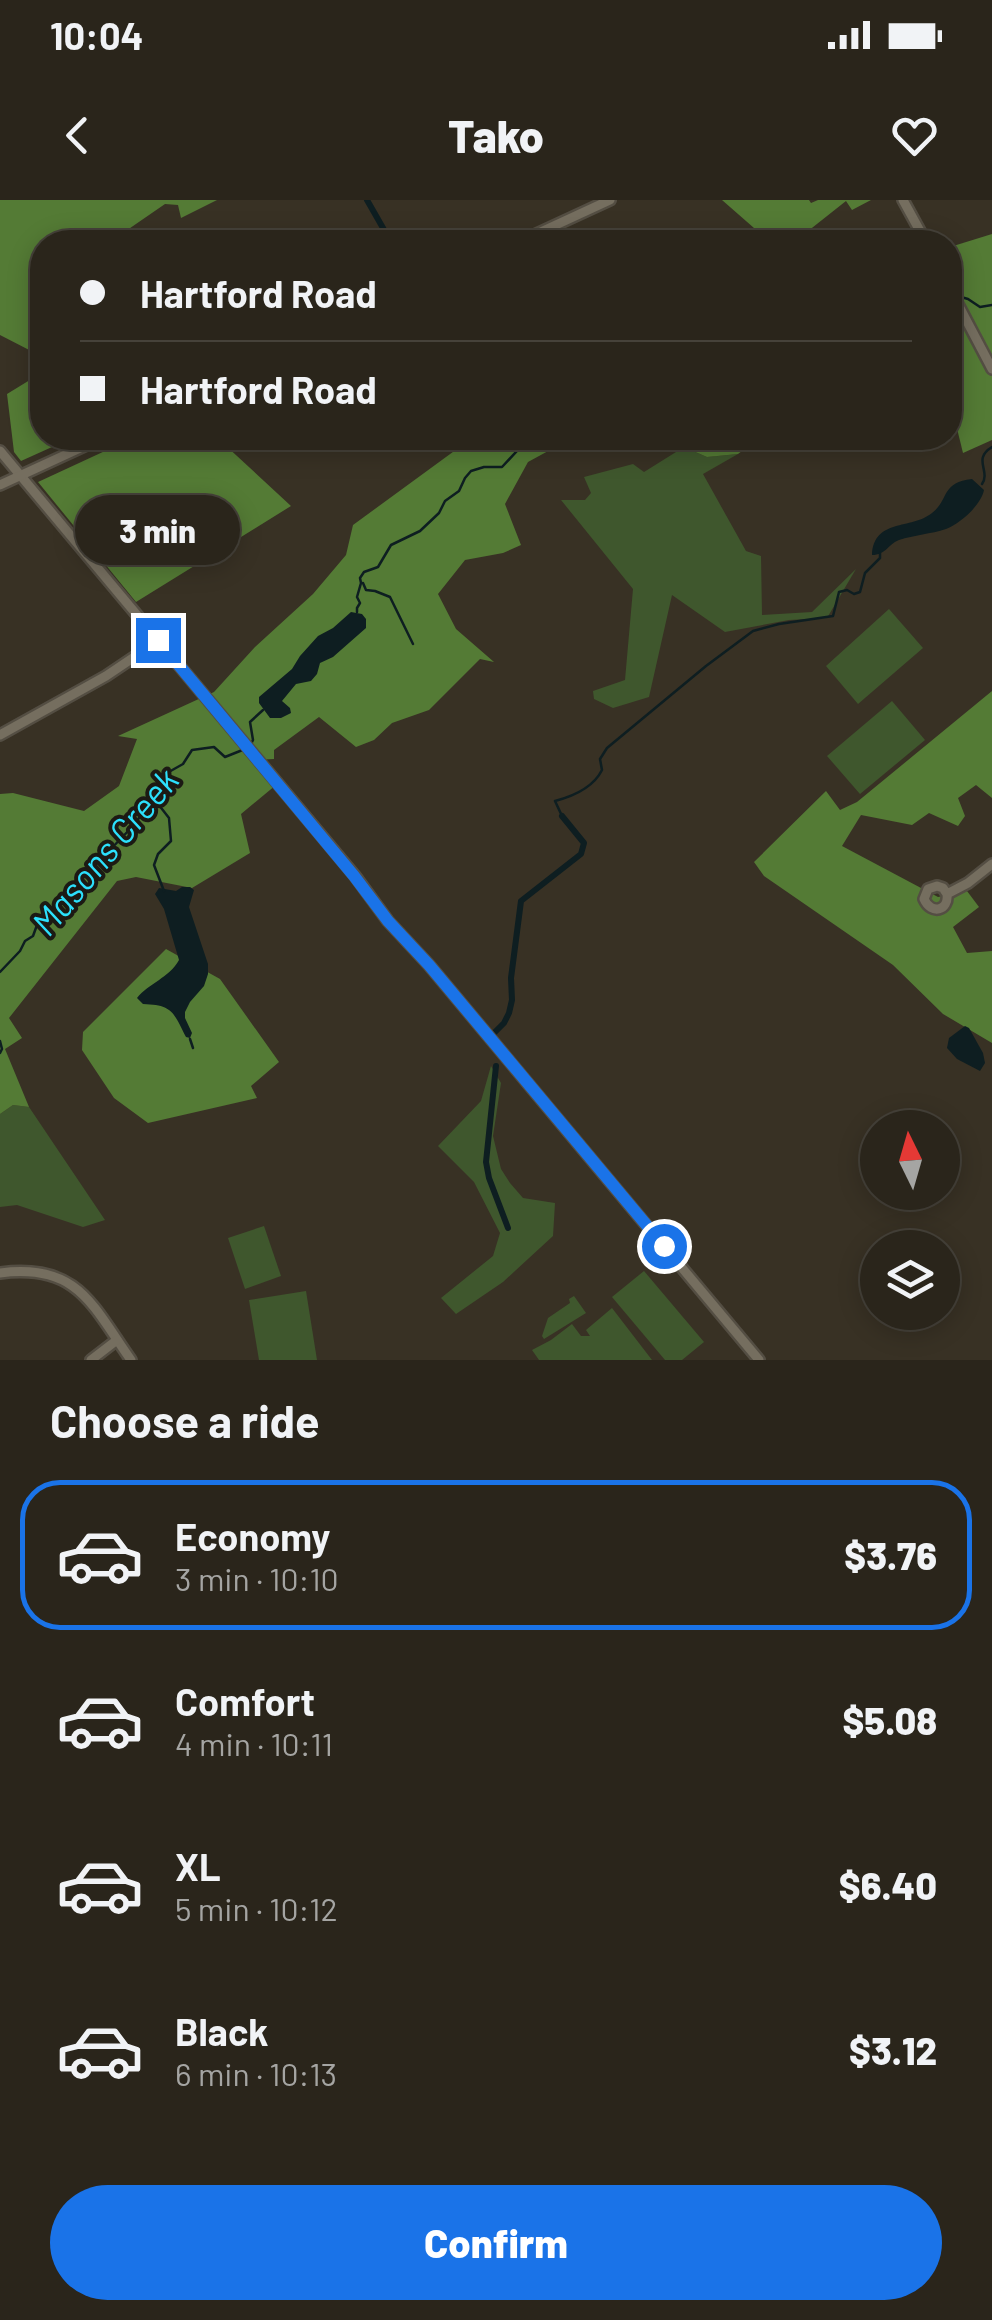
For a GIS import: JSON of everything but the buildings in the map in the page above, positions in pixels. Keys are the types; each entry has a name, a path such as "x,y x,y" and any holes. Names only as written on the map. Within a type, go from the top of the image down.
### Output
{"street":[{"path":"545,230 610,200"},
{"path":"903,200 919,230"},
{"path":"962,312 992,369"},
{"path":"0,485 75,450"},
{"path":"0,451 388,921 759,1360"},
{"path":"0,736 106,676 158,640"},
{"path":"948,894 992,864"},
{"path":"0,1272 37,1272 70,1283 90,1302 130,1360"},
{"path":"90,1360 116,1340"}],"green space":[{"path":"0,200 217,200 181,218 178,205 165,204 127,230 30,230 30,350 0,335"},
{"path":"722,200 871,200 852,210 846,201 809,230 756,230"},
{"path":"992,234 992,440 963,453 962,449 962,243"},
{"path":"30,380 30,450 45,450 21,461 14,452 7,394"},
{"path":"107,450 230,450 291,506 136,602 38,482"},
{"path":"456,450 550,450 528,462 505,504 521,545 503,553 465,560 438,594 456,629 494,662 480,659 429,710 392,723 374,740 356,747 319,717 274,750 274,759 254,760 276,785 241,814 250,853 192,888 136,877 117,881 9,1018 22,1038 5,1049 29,1107 13,1105 0,1114 0,794 13,793 84,811 119,786 137,739 118,736 214,692 255,647 313,594 346,555 353,525"},
{"path":"679,450 707,457 738,454 703,474 746,551 761,556 762,615 812,612 856,569 827,618 789,620 725,632 672,595 649,697 613,708 594,699 593,691 625,680 633,589 561,500 585,500 591,493 584,477 633,464 644,472"},
{"path":"691,450 743,450 738,454 707,457"},
{"path":"889,609 923,648 858,704 826,666"},
{"path":"992,691 992,798 976,785 958,798 965,816 958,826 929,813 912,825 861,815 842,846 938,897 967,891 979,907 953,927 967,953 992,951 992,1043 943,1014 893,965 764,876 754,862 826,791 840,810 857,802"},
{"path":"892,701 925,740 860,794 827,756"},
{"path":"166,949 220,979 279,1062 251,1086 257,1098 148,1123 114,1098 82,1050 83,1032"},
{"path":"491,1066 501,1083 493,1136 501,1169 523,1198 555,1203 553,1236 503,1282 456,1314 441,1298 493,1256 500,1233 474,1182 438,1146 481,1101"},
{"path":"13,1105 29,1107 105,1220 83,1227 17,1205 0,1207 0,1114"},
{"path":"264,1226 281,1276 245,1289 228,1238"},
{"path":"644,1271 704,1342 682,1360 665,1360 612,1297"},
{"path":"306,1291 317,1360 259,1360 249,1300"},
{"path":"574,1296 586,1313 544,1339 548,1318"},
{"path":"612,1308 652,1360 539,1360 532,1350 572,1324 581,1336 590,1336 586,1330"}],"shaded area":[{"path":"972,479 984,490 964,518 946,529 899,540 872,555 879,535 932,513 950,488"},
{"path":"351,612 362,614 366,628 333,657 320,663 311,681 296,684 282,701 291,713 270,718 259,697 292,669 318,636"},
{"path":"182,887 194,890 189,907 208,964 204,986 185,1012 190,1038 171,1011 143,1004 137,998 179,960 164,909 155,894 159,888 176,891"},
{"path":"965,1026 983,1053 985,1063 980,1071 957,1059 947,1048 949,1038"}],"waterway":[{"path":"367,200 384,230"},
{"name":"Masons Creek","path":"962,297 980,307 992,305"},
{"path":"982,484 983,456 992,447"},
{"name":"Masons Creek","path":"357,612 364,572 378,567 391,545 420,531 439,513 445,501 459,491 471,471 502,467 518,450"},
{"path":"562,816 555,801 594,782 602,770 600,759 607,748 706,666 753,631 833,616 839,592 860,592 865,573 880,553"},
{"path":"363,583 366,590 390,597 413,644"},
{"name":"Masons Creek","path":"251,744 250,722 263,710"},
{"name":"Masons Creek","path":"0,972 53,907 78,889 79,882 133,826 154,798 152,793 166,785 167,773 183,764 192,750 214,747 225,757 245,749"},
{"path":"155,800 169,818 171,841 158,854 154,865 164,891"},
{"path":"491,1036 504,1023 512,1000 521,901 581,854 584,843 562,816"},
{"path":"190,1039 193,1048"},
{"path":"0,1041 0,1053"},
{"path":"496,1066 486,1162 508,1228"}],"route":[{"path":"158,640 388,921 664,1246"}]}
